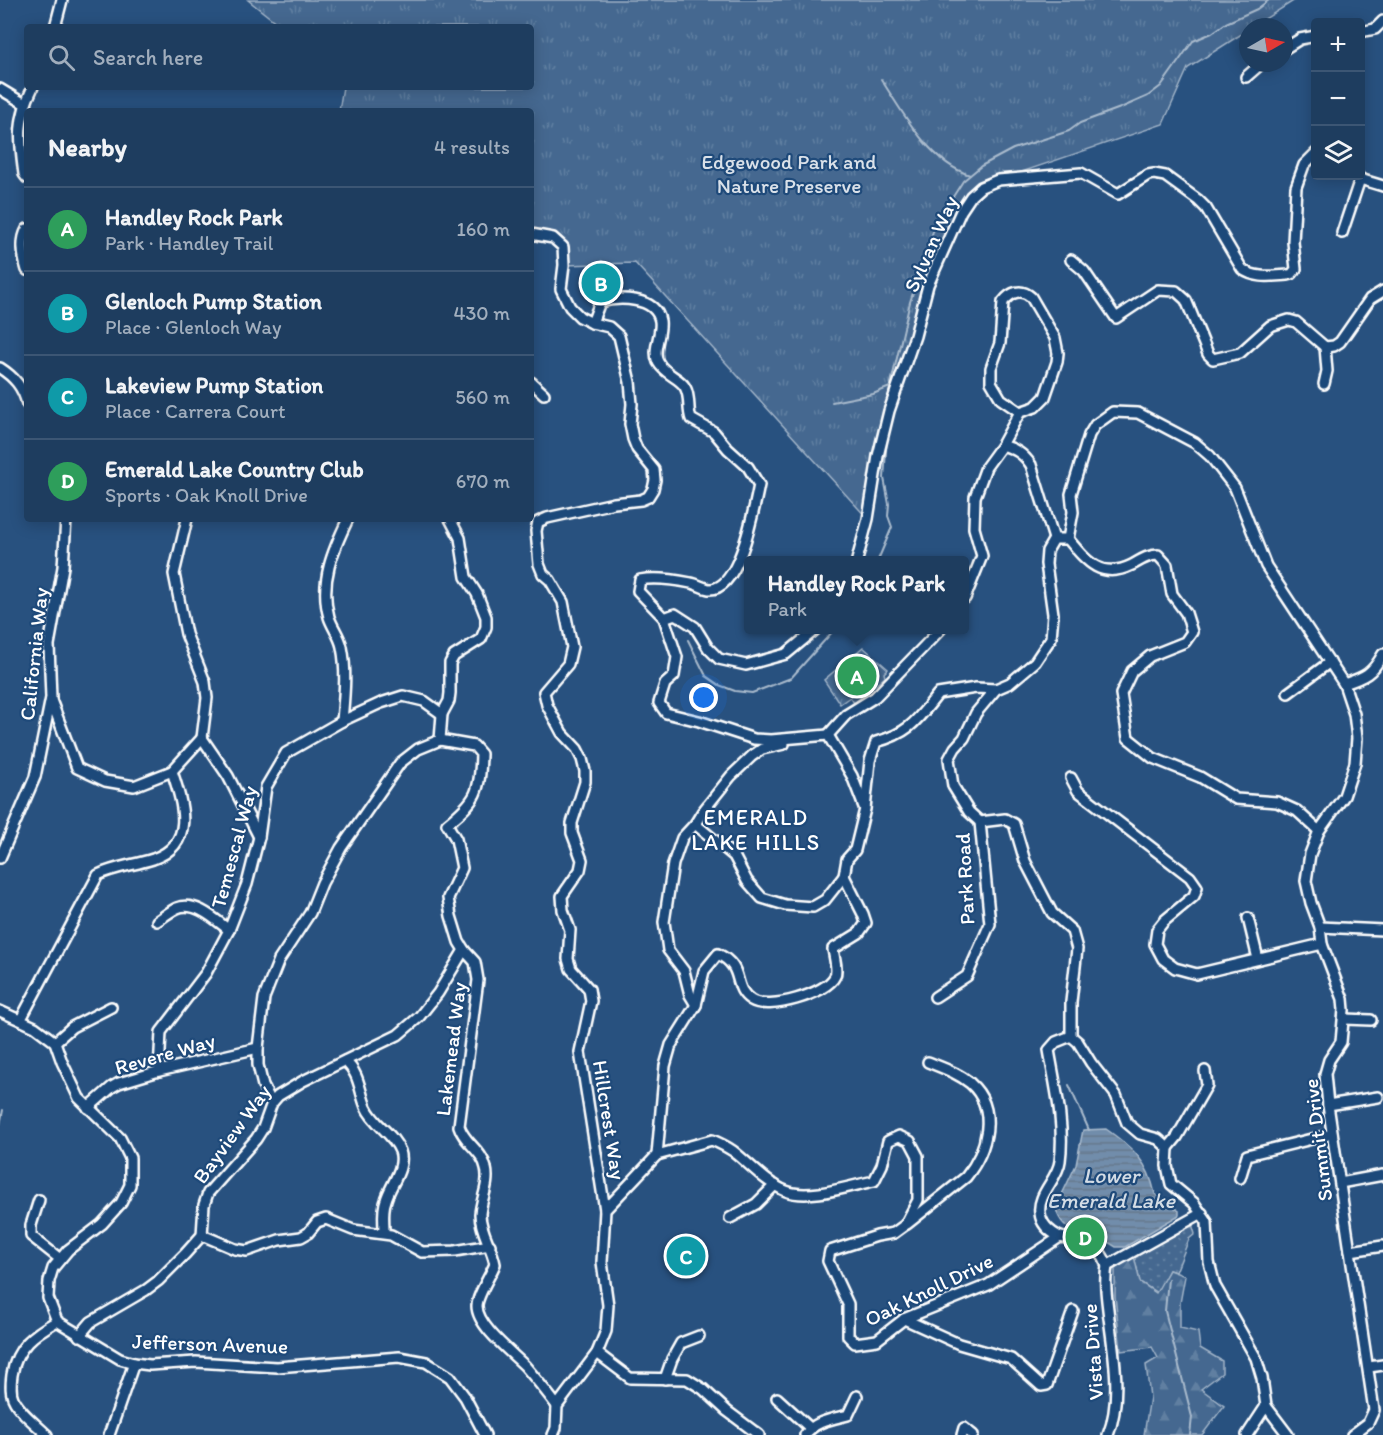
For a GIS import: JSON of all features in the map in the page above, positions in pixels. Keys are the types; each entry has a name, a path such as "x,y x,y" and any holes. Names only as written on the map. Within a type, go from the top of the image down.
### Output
{"street":[{"path":"56,24 62,0"},
{"path":"1365,31 1375,29 1383,21"},
{"path":"1293,43 1311,37"},
{"path":"1246,78 1252,72"},
{"path":"0,89 25,104"},
{"path":"24,174 19,126 32,90"},
{"name":"Sylvan Way","path":"858,556 868,519 888,411 915,336 928,285 961,211 971,196 981,187 998,180 1082,173 1118,195 1148,175 1165,176 1206,208 1242,269 1248,274 1288,275 1296,269 1293,242 1296,187 1304,165 1311,158"},
{"path":"1342,233 1357,180"},
{"path":"1365,180 1383,186"},
{"name":"Hillcrest Way","path":"534,235 553,238 563,247 564,266 561,289 570,308 580,317 609,327 619,336 630,382 632,404 630,424 633,439 637,449 654,470 655,480 648,497 547,518 538,522 536,531 539,564 543,574 550,580 563,602 572,647 568,664 544,692 546,705 562,733 577,749 585,771 585,782 572,823 572,833 582,860 580,870 562,896 563,910 570,930 568,959 571,969 589,989 591,1001 580,1052 605,1210"},
{"path":"24,240 22,255 24,261"},
{"path":"1071,260 1084,271 1116,318 1158,290 1176,291 1186,300 1208,354 1213,359 1240,353 1270,326 1289,320 1296,322 1325,347 1327,371 1324,384"},
{"path":"969,588 982,556 974,528 975,497 986,467 1002,445 1020,412 1035,406 1045,398 1058,353 1055,338 1031,297 1019,291 1003,302 1000,342 990,375 995,392 1020,412"},
{"path":"1325,347 1334,346 1340,342 1370,298 1383,291"},
{"path":"592,323 600,302 612,298 643,302 653,309 660,320 656,360 664,372 684,385 690,401 688,409 691,419 714,432 728,449 748,467 759,485 751,523 738,561 731,577 719,588 708,589 692,583 649,578 640,580 638,591 664,618 677,657 674,676 665,684 659,704 666,713 754,739 771,740 828,735 846,715 875,697 936,634"},
{"path":"0,368 16,379 24,393"},
{"path":"534,385 544,394"},
{"name":"Summit Drive","path":"1068,539 1073,512 1071,494 1089,435 1095,425 1113,412 1138,413 1195,443 1210,456 1235,488 1266,566 1344,684 1354,714 1358,738 1355,763 1344,796 1319,831 1311,854 1306,881 1320,927 1322,944 1343,999 1344,1019 1341,1042 1329,1060 1325,1074 1374,1410 1368,1424 1352,1435"},
{"path":"695,824 734,856 747,881 762,898 785,905 813,907 825,900 844,876 847,859 855,850 865,809 870,760 876,742 896,737 914,724 938,694 976,688 996,689 1010,683 1035,662 1051,638 1053,614 1046,564 1047,551 1054,539 1031,465 1024,455 1013,448 1002,445"},
{"name":"California Way","path":"0,858 35,777 51,698 49,645 63,567 66,522"},
{"path":"51,698 76,768 105,781 134,786 172,771 202,738 207,698 205,682 186,634 174,574 186,522"},
{"path":"342,721 345,674 342,645 331,625 326,583 330,561 347,522"},
{"path":"272,1103 263,1086 258,1065 258,1048 264,998 279,960 310,913 322,883 341,848 400,763 418,749 440,740 442,714 449,702 450,663 454,656 481,639 486,627 486,617 477,594 466,577 460,538 452,522"},
{"path":"1054,539 1068,539 1083,558 1102,571 1120,570 1150,555 1158,555 1167,564 1172,594 1186,613 1192,632 1185,642 1150,656 1132,671 1121,694 1128,738 1153,758 1200,777 1236,799 1277,802 1297,811 1319,831"},
{"path":"664,618 675,614 683,618 695,627 708,648 719,659 746,665 786,654 810,634"},
{"path":"1344,684 1366,677 1383,654"},
{"path":"1288,693 1330,663"},
{"path":"980,822 969,812 953,786 949,759 964,738 976,713 996,689"},
{"name":"Temescal Way","path":"159,1071 161,1032 206,973 229,930 247,884 266,787 286,753 342,721 381,703 403,696 424,701 442,714"},
{"path":"828,735 852,776 865,809"},
{"path":"696,1005 690,995 684,971 668,950 664,922 673,864 682,838 731,776 752,756 762,749 801,741 808,736"},
{"path":"202,738 228,776 258,837"},
{"name":"Lakemead Way","path":"440,740 474,746 481,754 477,792 472,803 447,825 456,839 462,868 448,898 451,916 464,950 475,962 478,980 459,1126 461,1133 477,1151 486,1167 487,1182 480,1214 495,1264 477,1303 480,1318 486,1327 548,1392 557,1406"},
{"path":"21,1019 98,875 154,859 169,852 179,838 184,824 180,795 172,771"},
{"path":"1071,778 1078,791 1190,877 1197,887 1194,896 1156,930 1155,945 1163,959 1175,968 1197,974 1322,944"},
{"name":"Park Road","path":"935,997 967,976 990,924 980,822 1005,819 1014,824 1025,861 1052,913 1072,931 1077,949 1071,1002 1071,1036"},
{"path":"657,1155 665,1066 671,1045 696,1005 704,971 718,954 728,959 735,968 742,992 754,1002 770,1004 813,994 829,986 836,974 834,949 859,933 866,923 844,876"},
{"path":"157,921 178,907 191,906 229,930"},
{"path":"1248,918 1258,959"},
{"path":"1320,927 1383,930"},
{"name":"Bayview Way","path":"202,1235 204,1205 208,1193 256,1139 263,1128 272,1103 285,1091 398,1035 419,1017 438,993 464,950"},
{"path":"55,1042 72,1027 111,1007"},
{"path":"0,1011 21,1019 55,1042 70,1082 88,1108 120,1138 132,1167 130,1185 112,1214 60,1259 53,1268 48,1290 50,1307 57,1321 26,1342 18,1354 11,1380 13,1399 47,1435"},
{"path":"1344,1019 1371,1020"},
{"path":"1168,1148 1158,1139 1140,1134 1128,1123 1116,1095 1078,1042 1071,1036 1056,1041 1049,1050 1061,1135 1060,1164 1040,1202 1039,1210 1049,1230 1060,1236 1094,1245 1104,1255 1107,1266 1202,1213"},
{"name":"Revere Way","path":"88,1108 112,1087 159,1071 258,1048"},
{"path":"345,1061 354,1069 367,1110 394,1140 401,1154 401,1166 386,1198 383,1211 384,1232"},
{"path":"905,1225 966,1177 974,1167 988,1130 988,1118 977,1091 953,1071 928,1062"},
{"path":"1205,1071 1207,1085 1177,1137 1168,1148 1167,1166 1171,1184 1202,1213 1208,1225 1209,1262 1213,1280 1256,1358 1266,1406 1288,1435"},
{"path":"1328,1105 1378,1097"},
{"path":"1240,1178 1247,1155 1332,1134"},
{"path":"553,1435 556,1428 557,1406 597,1353 606,1331 608,1318 602,1262 605,1210 657,1155 712,1140 731,1150 775,1185 787,1191 806,1194 874,1181 882,1164 888,1141 899,1137 910,1141 918,1156 918,1200 905,1225"},
{"path":"1340,1183 1383,1175"},
{"path":"730,1218 756,1204 775,1185"},
{"path":"39,1200 30,1229 31,1236 60,1259"},
{"path":"79,1336 97,1317 158,1281 202,1235 240,1251 247,1251 279,1240 301,1237 323,1219 332,1220 364,1233 384,1232 422,1252 455,1251 490,1245"},
{"name":"Oak Knoll Drive","path":"905,1225 894,1233 830,1251 828,1261 848,1304 848,1336 855,1343 877,1340 904,1319 988,1285 1060,1236"},
{"path":"1350,1251 1383,1246"},
{"name":"Vista Drive","path":"1107,1266 1105,1280 1112,1337 1116,1401 1115,1415 1108,1435"},
{"path":"904,1319 959,1344 1011,1359 1041,1386 1047,1385 1052,1375 1073,1311"},
{"name":"Jefferson Avenue","path":"57,1321 120,1359 150,1365 196,1362 277,1366 399,1357 426,1362 450,1377 465,1397 485,1435"},
{"path":"665,1379 681,1343 699,1336"},
{"path":"597,1353 630,1378 687,1379 703,1389 759,1435"},
{"path":"109,1435 134,1363"},
{"path":"1369,1367 1383,1365"},
{"path":"777,1398 807,1432 823,1421 848,1415 857,1396"},
{"path":"1247,1435 1266,1406"},
{"path":"963,1431 974,1435"}],"green space":[{"name":"Edgewood Park and Nature Preserve","path":"248,0 1295,0 1266,18 1239,18 1239,36 1188,68 1163,124 998,180 971,196 928,285 889,411 868,519 635,263 564,265 563,247 534,235 534,108 340,108 342,90 534,90 534,24 278,24"},
{"path":"863,647 888,669 884,673 885,677 854,703 850,697 840,704 824,680"},
{"path":"1192,1224 1195,1234 1189,1239 1176,1272 1169,1270 1157,1293 1140,1282 1134,1256"},
{"path":"1134,1256 1140,1282 1156,1293 1169,1270 1185,1276 1180,1303 1180,1328 1198,1332 1200,1348 1222,1361 1222,1373 1201,1389 1224,1406 1202,1435 1144,1435 1150,1397 1146,1365 1158,1358 1152,1347 1121,1351 1115,1296 1115,1269"}],"water":[{"name":"Lower Emerald Lake","path":"1106,1129 1138,1156 1144,1164 1155,1194 1179,1211 1179,1215 1125,1247 1116,1247 1103,1239 1103,1230 1100,1226 1094,1231 1071,1229 1064,1224 1056,1207 1076,1165 1083,1130"}],"waterway":[{"path":"889,392 910,302 935,225 963,181 981,166 1013,149 1069,131 1080,123 1148,96 1161,86 1193,41 1257,9 1269,0"},
{"path":"881,79 908,121 930,148 942,160 970,175"},
{"path":"832,402 873,394 890,387"},
{"path":"880,556 892,527 888,516 889,504 884,478 887,438"},
{"path":"688,640 706,676 719,685 735,691 752,693 791,678 830,634"},
{"path":"1069,1085 1089,1130"},
{"path":"0,1125 3,1110"},
{"path":"1168,1279 1165,1311 1192,1417 1190,1435"}],"place":[{"name":"Glenloch Pump Station","path":"601,283"},
{"name":"Handley Rock Park","path":"857,676"},
{"name":"Emerald Lake Country Club","path":"1085,1237"},
{"name":"Lakeview Pump Station","path":"686,1256"}],"district":[{"name":"EMERALD LAKE HILLS","path":"756,830"}]}
